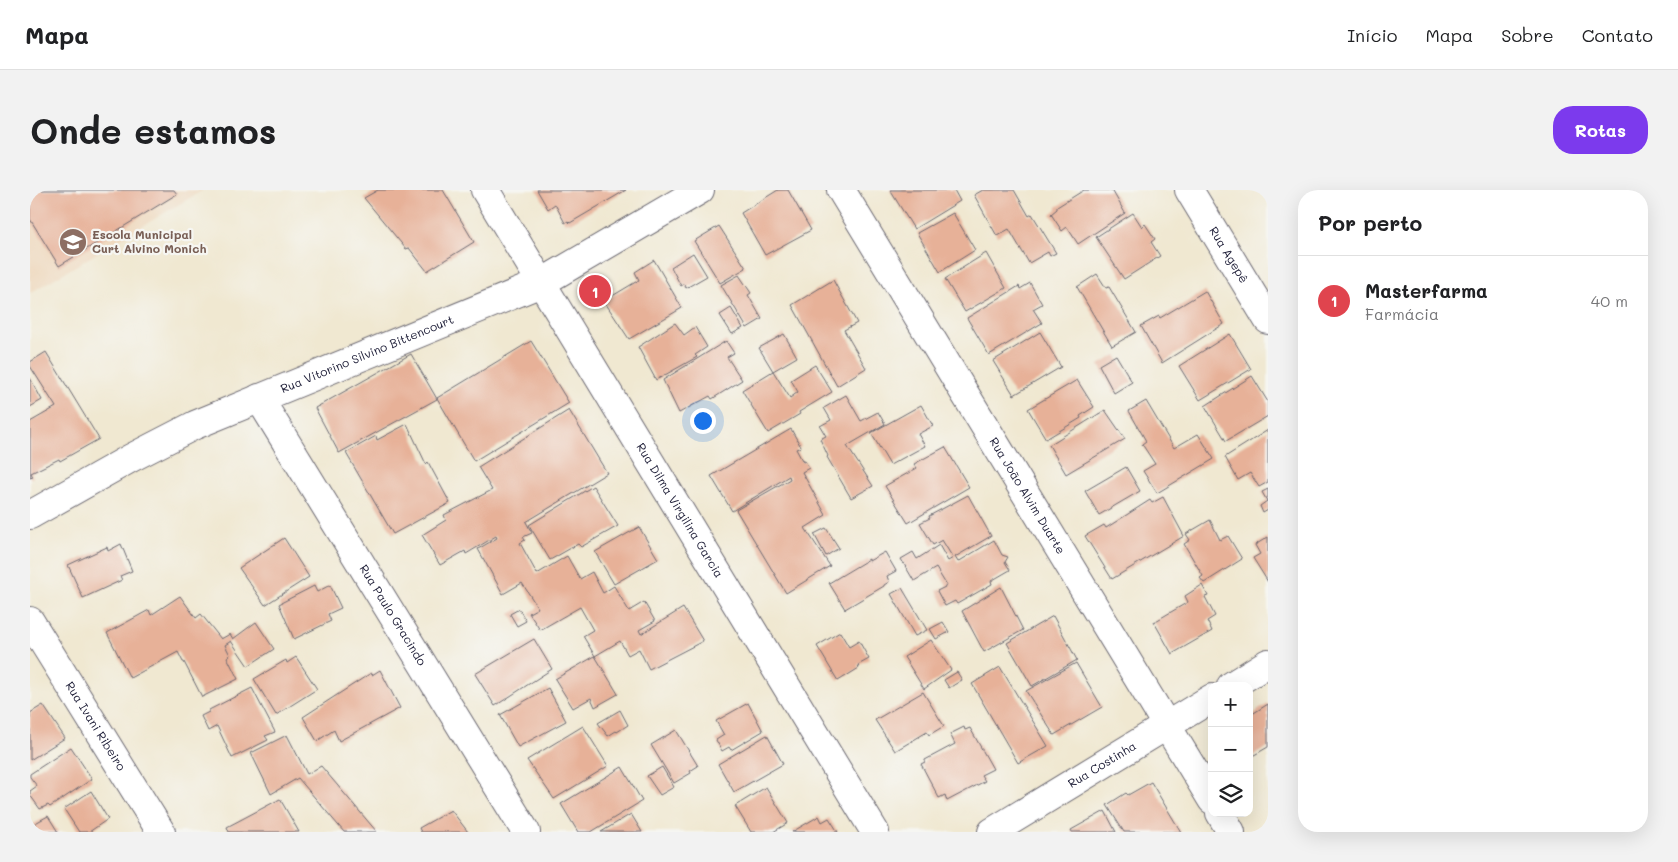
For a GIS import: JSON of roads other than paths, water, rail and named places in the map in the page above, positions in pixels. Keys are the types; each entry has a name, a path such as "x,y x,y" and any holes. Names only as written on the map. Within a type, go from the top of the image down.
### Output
{"street":[{"name":"Rua Dilma Virgilina Garcia","path":"485,190 875,832"},
{"name":"Rua Vitorino Silvino Bittencourt","path":"30,515 131,458 195,425 541,282 700,190"},
{"name":"Rua João Alvim Duarte","path":"841,190 1208,793"},
{"name":"Rua Agepê","path":"1190,190 1268,320"},
{"name":"Rua Paulo Gracindo","path":"259,398 526,832"},
{"name":"Rua Ivani Ribeiro","path":"30,621 161,832"},
{"path":"1237,682 1268,663"},
{"name":"Rua Costinha","path":"992,832 1208,700"},
{"path":"1222,817 1231,832"}],"place":[{"name":"Escola Municipal Curt Alvino Monich","path":"73,242"},
{"name":"Masterfarma","path":"595,291"}]}
